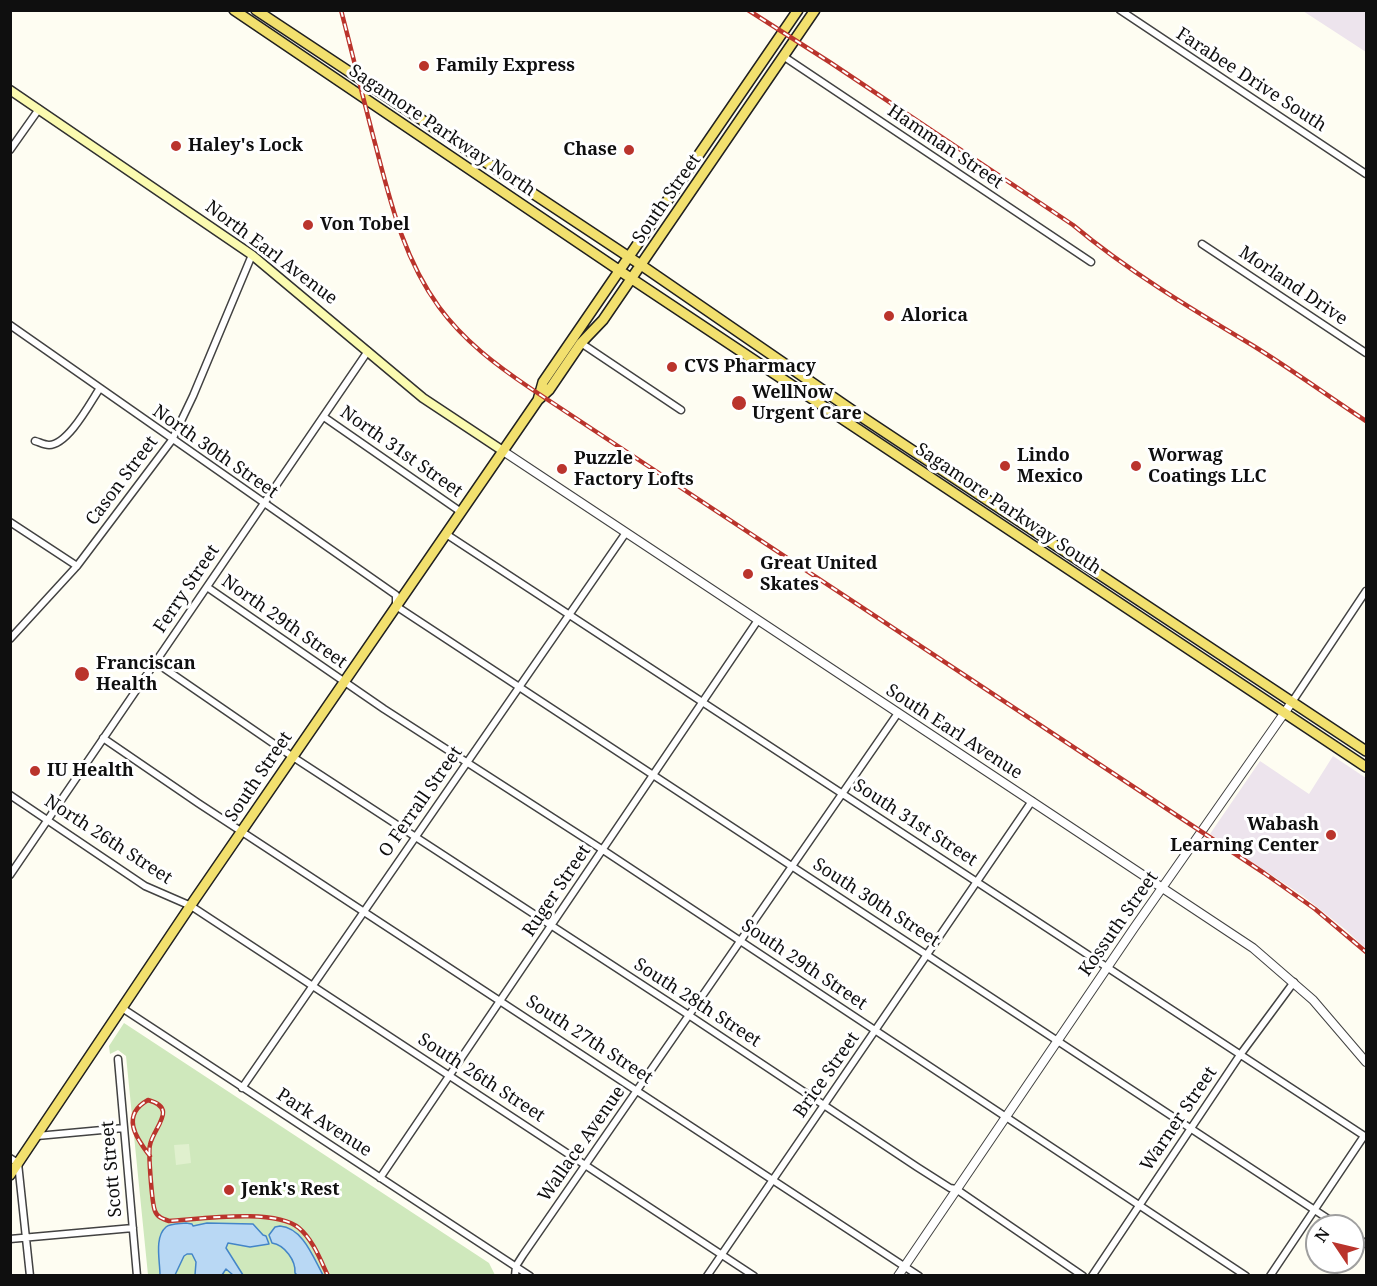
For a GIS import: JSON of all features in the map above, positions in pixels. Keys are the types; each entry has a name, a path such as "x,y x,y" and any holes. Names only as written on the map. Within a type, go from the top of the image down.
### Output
{"main road":[{"name":"Sagamore Parkway North","path":"234,10 632,279"},
{"name":"Sagamore Parkway North","path":"256,10 640,265"},
{"name":"South Street","path":"538,400 540,385 798,10"},
{"name":"South Street","path":"10,1175 14,1160 37,1136 242,831 538,400 549,390 581,343 603,320 736,129 815,10"},
{"name":"North Earl Avenue","path":"10,90 252,255 423,398 503,452"},
{"name":"Sagamore Parkway South","path":"640,265 859,415 1366,751"},
{"name":"Sagamore Parkway South","path":"632,279 1366,767"}],"street":[{"name":"Farabee Drive South","path":"1119,10 1366,174"},
{"name":"Hamman Street","path":"783,56 1091,262"},
{"path":"10,150 39,109"},
{"name":"Morland Drive","path":"1202,244 1366,353"},
{"name":"Cason Street","path":"10,639 77,566 172,440 193,396 252,255"},
{"name":"North 30th Street","path":"11,328 395,595 396,606"},
{"path":"581,343 681,410"},
{"name":"Ferry Street","path":"10,875 368,351"},
{"path":"35,441 47,445 56,444 65,439 100,388"},
{"name":"North 31st Street","path":"324,417 461,512"},
{"name":"South Earl Avenue","path":"503,452 1253,948 1294,982 1330,1018 1366,1062"},
{"path":"10,522 77,566"},
{"name":"South 31st Street","path":"446,534 1365,1137"},
{"name":"O Ferrall Street","path":"242,1088 625,534"},
{"name":"North 29th Street","path":"207,587 344,682"},
{"name":"Kossuth Street","path":"898,1275 1366,591"},
{"name":"South 30th Street","path":"396,606 1320,1214"},
{"name":"Ruger Street","path":"380,1178 758,620"},
{"name":"South 28th Street","path":"155,662 293,757 824,1106 950,1188 956,1189 1083,1275"},
{"name":"South 29th Street","path":"344,682 603,850 1005,1118 1246,1275"},
{"name":"Wallace Avenue","path":"515,1275 513,1264 586,1164 898,713"},
{"name":"South 27th Street","path":"103,738 919,1275"},
{"name":"North 26th Street","path":"10,795 145,886 191,906"},
{"name":"Brice Street","path":"707,1275 1032,801"},
{"name":"South 26th Street","path":"191,906 754,1275"},
{"name":"Warner Street","path":"1092,1275 1240,1055 1294,982"},
{"name":"Park Avenue","path":"122,1008 530,1275"},
{"name":"Scott Street","path":"118,1059 137,1275"},
{"path":"37,1136 124,1128"},
{"path":"1270,1275 1365,1137"},
{"path":"14,1160 30,1275"},
{"path":"10,1239 133,1228"}],"shaded area":[{"path":"1303,11 1366,11 1366,52"},
{"path":"1333,756 1366,778 1366,949 1303,896 1210,834 1260,761 1309,794"}],"green space":[{"path":"124,1023 489,1263 495,1275 148,1275 126,1056 118,1050 110,1054 109,1046"},
{"path":"189,1144 191,1163 176,1165 174,1145"}],"water":[{"path":"186,1223 193,1226 207,1223 253,1224 266,1236 269,1244 250,1247 228,1243 226,1248 243,1275 233,1275 226,1269 222,1275 195,1275 196,1262 192,1254 187,1254 175,1275 160,1275 159,1243 162,1231 170,1225"},
{"path":"280,1226 295,1232 301,1238 323,1275 297,1275 295,1273 289,1254 277,1244 272,1243 269,1235 275,1227"}],"railway":[{"path":"341,10 387,189 400,230 416,270 427,289 439,307 470,342 530,388 1264,873 1315,909 1366,952"},
{"path":"748,10 1073,225 1115,258 1160,288 1267,354 1366,421"},
{"path":"150,1156 144,1149 133,1126 135,1112 148,1100 162,1108 163,1113 150,1145 153,1199 157,1215 169,1221 256,1216 288,1222 299,1228 308,1238 328,1276"}],"place":[{"name":"Family Express","path":"424,66"},
{"name":"Haley's Lock","path":"176,146"},
{"name":"Chase","path":"629,150"},
{"name":"Von Tobel","path":"308,225"},
{"name":"Alorica","path":"889,316"},
{"name":"CVS Pharmacy","path":"672,367"},
{"name":"WellNow Urgent Care","path":"739,403"},
{"name":"Lindo Mexico","path":"1005,466"},
{"name":"Worwag Coatings LLC","path":"1136,466"},
{"name":"Puzzle Factory Lofts","path":"562,469"},
{"name":"Great United Skates","path":"748,574"},
{"name":"Franciscan Health","path":"82,674"},
{"name":"IU Health","path":"35,771"},
{"name":"Wabash Learning Center","path":"1331,835"},
{"name":"Jenk's Rest","path":"229,1190"}]}
